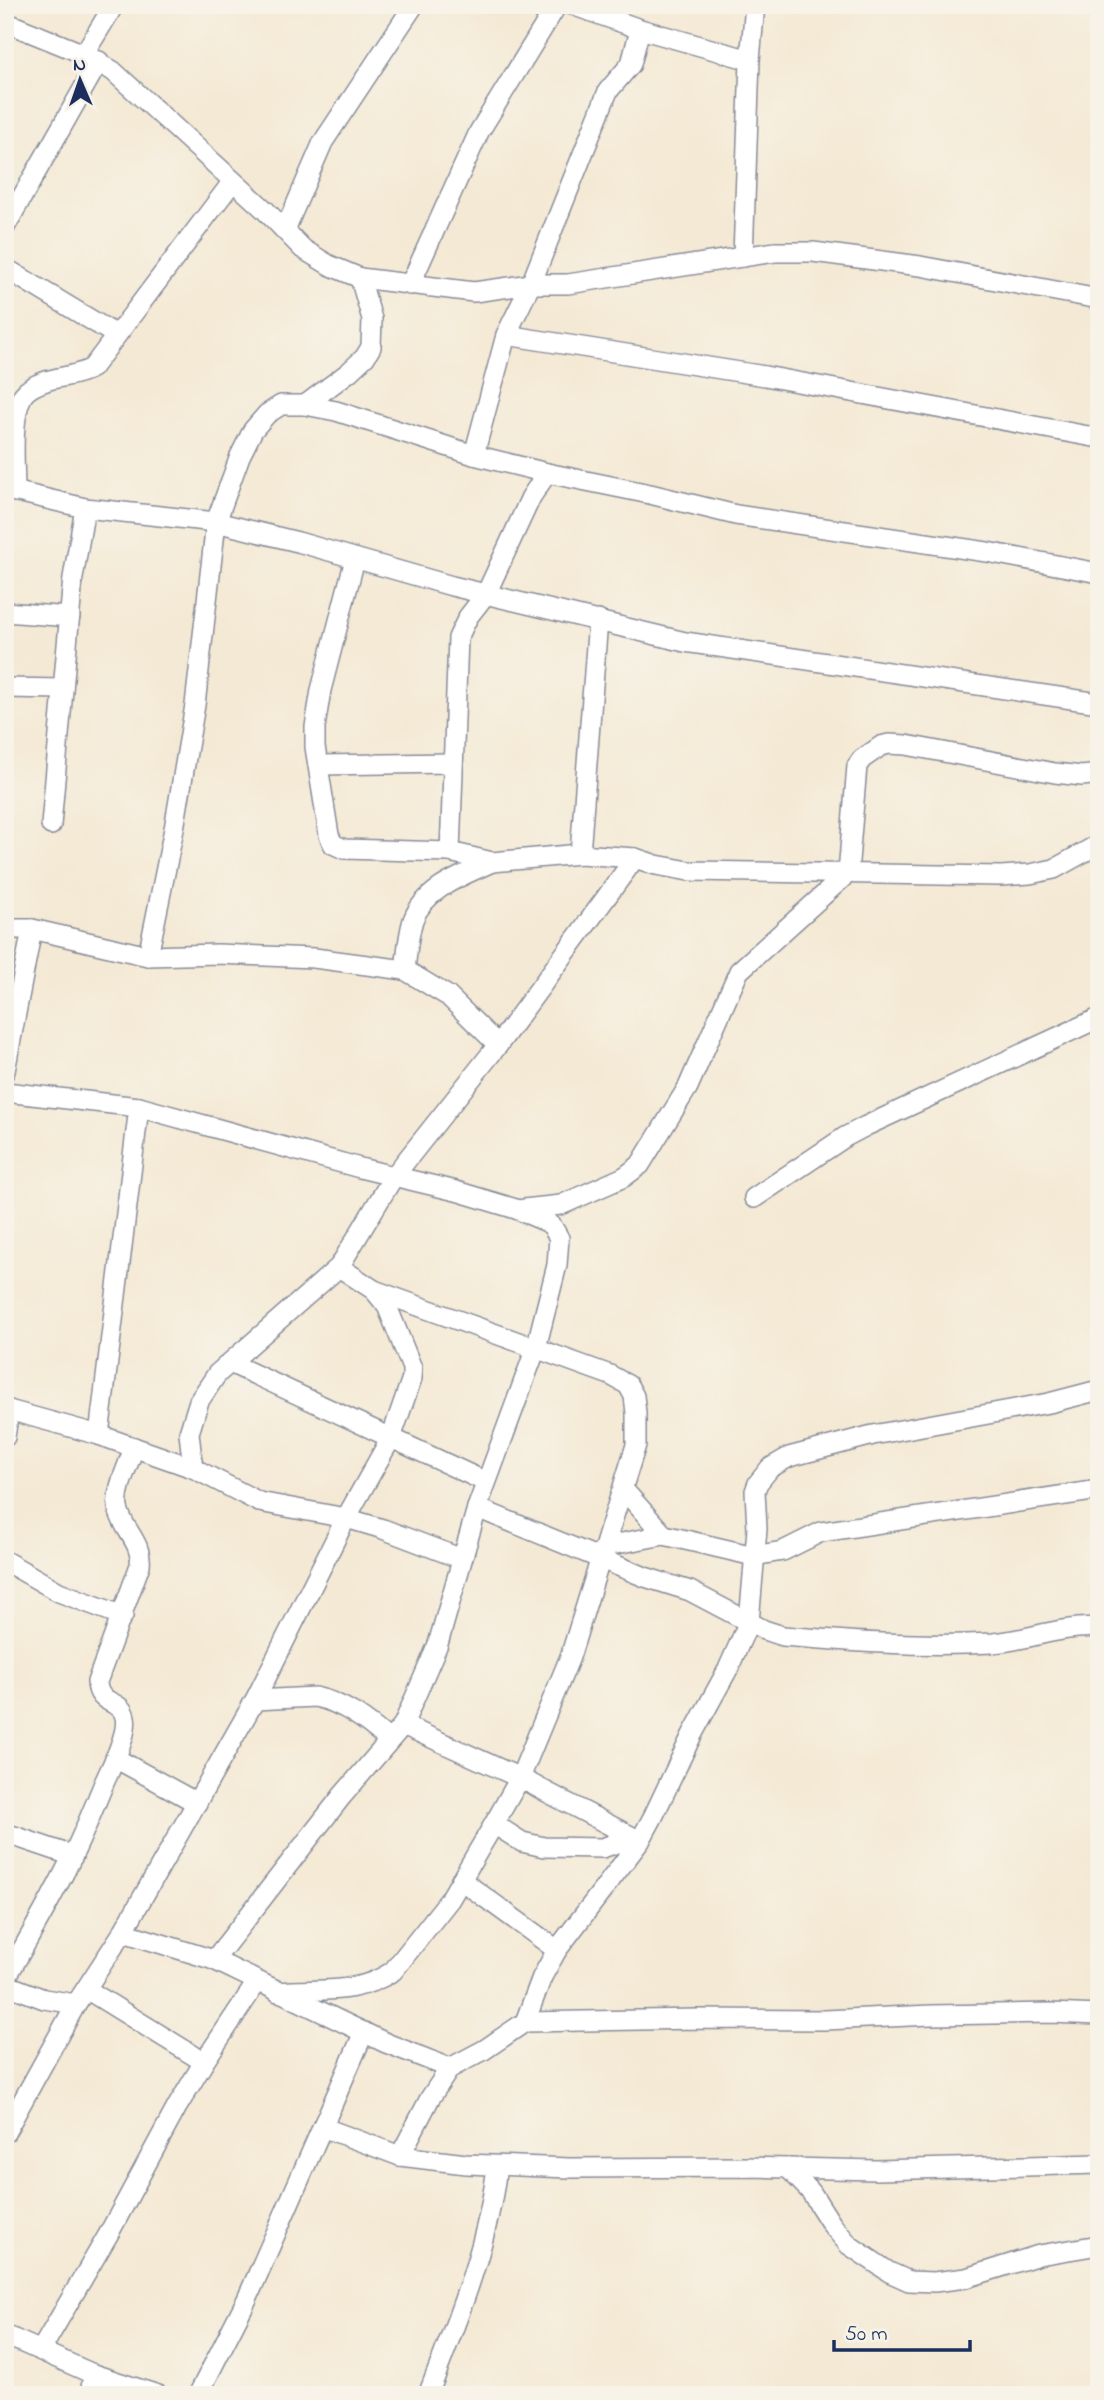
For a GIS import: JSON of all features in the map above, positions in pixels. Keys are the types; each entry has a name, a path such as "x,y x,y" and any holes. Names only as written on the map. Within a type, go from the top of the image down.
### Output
{"street":[{"path":"5,227 59,129 114,5"},
{"path":"285,230 323,142 414,5"},
{"path":"410,285 479,132 557,5"},
{"path":"572,5 640,29 750,60"},
{"path":"743,257 750,60 755,5"},
{"path":"5,22 92,58 142,96 312,254 359,278 474,292 531,285 568,284 775,252 813,252 920,266 1099,299"},
{"path":"474,455 506,335 531,285 608,91 631,64 640,29"},
{"path":"233,181 92,368 84,373 29,388 23,396 16,414 10,490 85,508 216,522 486,594 685,642 1099,703"},
{"path":"5,268 116,335"},
{"path":"305,405 349,372 365,357 371,347 372,319 359,278"},
{"path":"506,335 765,376 1099,438"},
{"path":"148,956 174,829 195,705 216,522 240,456 253,430 267,414 281,405 305,405 336,411 474,455 736,515 987,552 1099,573"},
{"path":"450,852 458,638 468,617 486,594 531,497 547,473"},
{"path":"51,825 70,617 85,508"},
{"path":"355,559 317,715 315,747 329,835 333,844 344,849 450,852 492,862 580,854 635,858 689,871 1001,876 1054,869 1099,844"},
{"path":"5,612 70,617"},
{"path":"580,854 598,620"},
{"path":"5,688 63,689"},
{"path":"516,1209 552,1208 561,1205 624,1177 640,1165 688,1087 739,971 848,873 857,766 862,759 881,746 906,745 1055,773 1082,776 1099,774"},
{"path":"319,765 452,762"},
{"path":"193,1468 189,1433 205,1388 217,1374 339,1267 394,1176 498,1045 635,858"},
{"path":"405,970 413,920 423,903 446,884 492,862"},
{"path":"5,929 32,929 148,956 218,954 314,958 405,970 448,996 498,1045"},
{"path":"5,1071 32,929"},
{"path":"754,1198 845,1137 866,1126 1099,1018"},
{"path":"5,1091 139,1107 456,1191 516,1209 552,1226 559,1238 557,1265 536,1348 477,1507 438,1644 403,1724 269,1888 221,1964"},
{"path":"99,1435 139,1107"},
{"path":"278,1992 357,1988 383,1977 393,1971 450,1899 520,1778 570,1657 636,1445 634,1396 628,1385 610,1375 374,1290 339,1267"},
{"path":"5,2133 81,1997 123,1932 255,1700 346,1518 391,1438 412,1378 412,1368 387,1306 374,1290"},
{"path":"230,1363 486,1482"},
{"path":"525,2022 542,1977 557,1951 653,1817 749,1622 757,1529 755,1492 764,1475 778,1462 873,1435 1049,1403 1099,1390"},
{"path":"5,1437 7,1410 99,1435 193,1468 259,1502 346,1518 462,1559"},
{"path":"160,1457 189,1433"},
{"path":"134,1447 118,1496 118,1507 141,1558 123,1616 97,1682 101,1697 121,1709 125,1717 124,1731 72,1856 5,1982 44,1999 81,1997 204,2062"},
{"path":"623,1489 664,1535"},
{"path":"604,1552 664,1535 754,1556 783,1551 821,1532 1099,1490"},
{"path":"477,1507 559,1543 604,1552 645,1577 705,1598 764,1630 783,1636 912,1646 995,1643 1069,1629 1099,1628"},
{"path":"5,1561 59,1592 123,1616"},
{"path":"255,1700 315,1697 324,1699 366,1721 389,1740"},
{"path":"403,1724 520,1778 635,1839"},
{"path":"115,1758 197,1803"},
{"path":"494,1825 522,1842 544,1847 602,1847 635,1839"},
{"path":"5,1833 72,1856"},
{"path":"461,1880 557,1951"},
{"path":"123,1932 221,1964 343,2023 450,2068"},
{"path":"221,1964 238,2010"},
{"path":"41,2350 204,2062 257,1982"},
{"path":"343,2023 357,1988"},
{"path":"400,2156 430,2098 450,2068 525,2022 825,2020 1051,2013 1099,2015"},
{"path":"198,2395 247,2299 364,2032"},
{"path":"321,2127 400,2156 497,2166 877,2170 1099,2164"},
{"path":"428,2395 477,2265 492,2205 497,2166"},
{"path":"788,2168 811,2192 832,2225 849,2245 888,2272 909,2281 934,2282 966,2278 1039,2255 1099,2245"},
{"path":"811,2192 813,2168"},
{"path":"5,2335 93,2374 159,2395"},
{"path":"90,2395 93,2374"}]}
